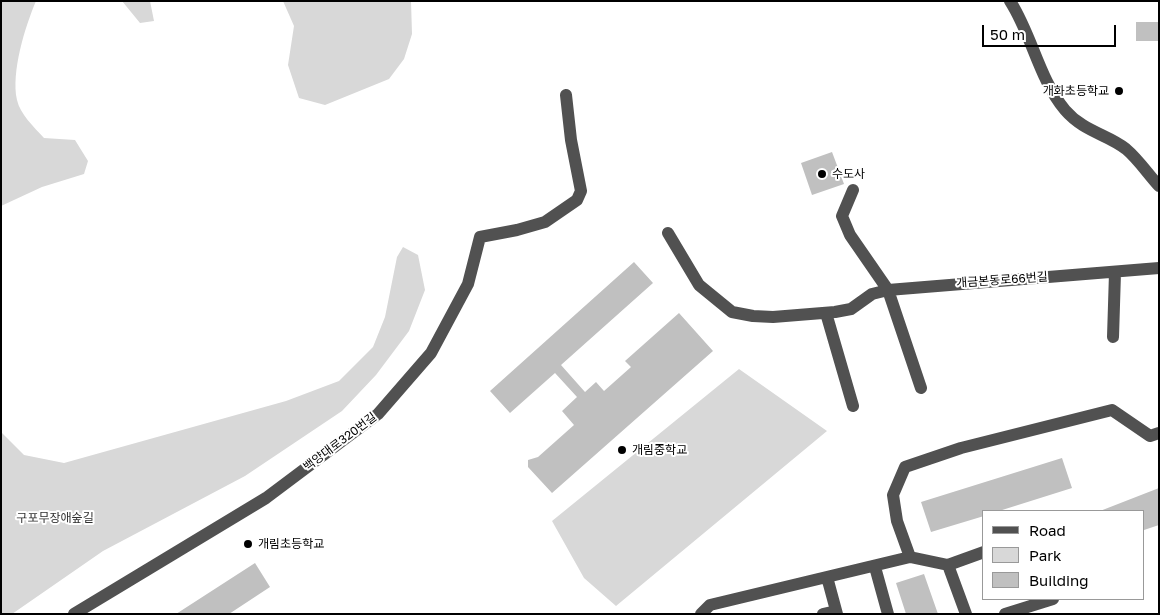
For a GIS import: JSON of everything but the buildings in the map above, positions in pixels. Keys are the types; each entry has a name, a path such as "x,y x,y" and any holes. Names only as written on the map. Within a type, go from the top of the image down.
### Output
{"street":[{"path":"1010,1 1019,16 1044,73 1064,109 1084,126 1126,149 1159,186"},
{"name":"백양대로320번길","path":"74,614 266,498 378,414 431,354 468,284 480,237 545,222 577,200 580,191 570,140 566,95"},
{"path":"853,190 842,216 850,235 888,290 921,388"},
{"name":"개금본동로66번길","path":"668,233 699,285 732,312 753,316 773,317 851,309 872,294 888,290 1159,268"},
{"path":"1113,337 1115,273"},
{"path":"826,313 853,406"},
{"path":"910,557 898,521 893,495 905,467 961,448 1112,410 1150,436 1159,433"},
{"path":"702,614 710,605 875,567 910,557 948,565 982,553"},
{"path":"948,565 966,614"},
{"path":"875,567 888,614"},
{"path":"823,614 837,612 827,577"},
{"path":"1005,614 1051,600"}],"green space":[{"path":"1,1 36,1 17,63 16,89 17,100 21,110 44,138 75,140 88,161 84,174 42,187 1,206"},
{"path":"122,1 150,1 154,21 140,23"},
{"path":"283,1 411,1 412,34 404,59 389,79 325,105 299,98 288,65 294,26"},
{"name":"구포무장애숲길","path":"403,247 418,255 425,290 409,331 376,375 342,411 245,476 103,551 12,614 1,614 1,432 24,455 64,463 286,401 339,381 373,347 385,317 397,257"},
{"path":"739,369 827,431 616,606 584,578 552,521"}],"place":[{"name":"개화초등학교","path":"1119,91"},
{"name":"수도사","path":"822,174"},
{"name":"개림중학교","path":"622,450"},
{"name":"개림초등학교","path":"248,544"}]}
